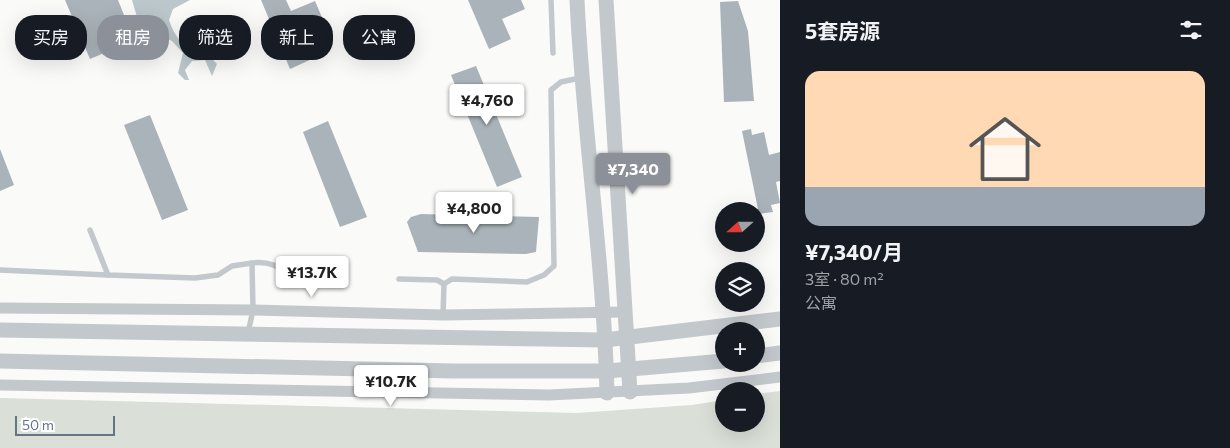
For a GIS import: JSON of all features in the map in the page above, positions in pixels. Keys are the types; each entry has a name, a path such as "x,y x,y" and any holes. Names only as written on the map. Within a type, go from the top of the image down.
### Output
{"street":[{"path":"577,0 580,78 603,314 607,393"},
{"path":"606,0 630,392"},
{"path":"0,308 254,310 443,316 603,314 625,312"},
{"path":"0,330 605,340 780,319"},
{"path":"765,354 780,352"},
{"path":"0,361 454,371 607,372 715,362"},
{"path":"0,385 466,395 630,392 689,388 780,377"}],"lane":[{"path":"551,0 553,53"},
{"path":"444,284 452,279 527,282 544,275 554,266 551,90 562,82 580,78"},
{"path":"90,230 108,275"},
{"path":"0,270 195,278 218,275 232,266 264,262 279,266 292,277"},
{"path":"247,335 254,310 252,263"},
{"path":"399,279 437,280 444,284"},
{"path":"443,316 444,284"}],"shaded area":[{"path":"132,0 190,0 173,9 169,20 169,15 136,15"},
{"path":"169,20 179,39 179,49 169,39"},
{"path":"181,60 205,60 192,61 185,70 189,80 185,80 178,73"},
{"path":"205,60 213,60 217,64 212,76"},
{"path":"780,391 780,448 0,448 0,398 577,413 692,405 715,401 715,432 765,432 765,393"}],"building":[{"path":"65,0 118,0 124,15 97,15 97,56 90,59 87,52 87,15 71,15"},
{"path":"261,0 286,0 291,11 315,1 321,15 267,15"},
{"path":"468,0 521,0 525,9 502,19 511,39 489,49"},
{"path":"738,1 748,31 754,101 724,102 720,2"},
{"path":"286,60 310,60 290,69"},
{"path":"476,66 522,177 497,187 451,75"},
{"path":"150,115 188,210 162,220 124,125"},
{"path":"328,121 367,217 340,227 303,132"},
{"path":"751,129 752,135 764,132 769,155 780,152 780,181 776,182 780,203 771,205 773,212 765,213 765,202 757,202 742,131"},
{"path":"0,149 14,185 0,191"},
{"path":"421,214 539,217 536,252 526,254 418,252 407,222 411,217"}]}
